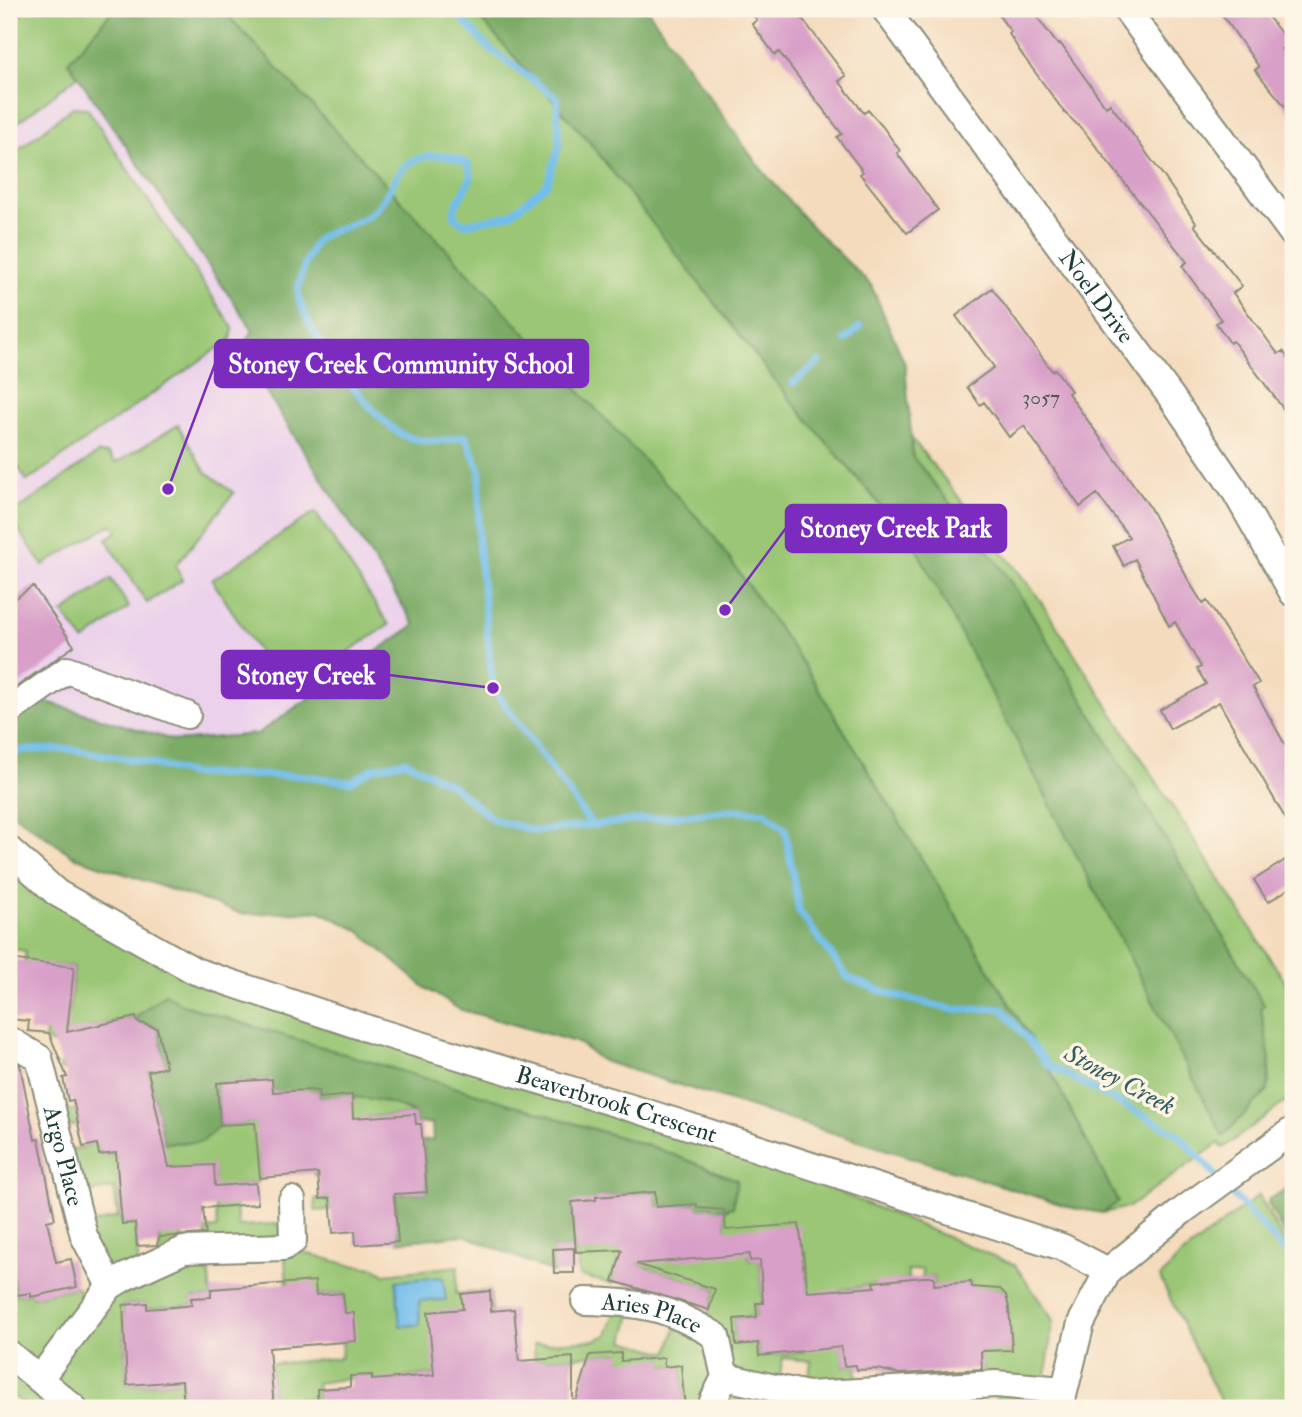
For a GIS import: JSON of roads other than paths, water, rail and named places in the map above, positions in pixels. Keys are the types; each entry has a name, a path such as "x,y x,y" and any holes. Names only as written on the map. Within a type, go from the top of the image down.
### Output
{"street":[{"name":"Noel Drive","path":"884,9 1172,398 1234,489 1293,593"},
{"path":"1126,9 1293,234"},
{"path":"9,711 67,670 187,715"},
{"name":"Beaverbrook Crescent","path":"9,850 57,893 195,971 374,1031 648,1113 1062,1247 1108,1271"},
{"name":"Argo Place","path":"9,1040 40,1058 84,1236 110,1286"},
{"path":"713,1408 713,1401 725,1377 807,1395 996,1384 1061,1399 1081,1323 1108,1271 1182,1211 1293,1130"},
{"path":"40,1378 110,1286 184,1251 285,1247 293,1241 292,1200"},
{"name":"Aries Place","path":"585,1301 637,1302 688,1320 716,1336 725,1377"},
{"path":"9,1354 74,1408"}],"water":[{"path":"443,1277 446,1300 419,1301 420,1325 400,1326 396,1281"}],"waterway":[{"name":"Stoney Creek","path":"297,9 323,14 339,9"},
{"name":"Stoney Creek","path":"452,9 488,47 557,98 559,147 547,184 510,215 464,224 454,217 455,207 471,178 468,164 442,156 415,160 400,172 374,211 357,222 320,237 306,262 298,290 301,304 323,346 357,391 390,426 403,435 426,441 465,436 480,470 478,543 493,688 592,825 733,810 764,812 785,829 799,911 848,978 892,995 955,1010 1002,1008 1048,1065 1178,1134 1218,1178"},
{"path":"845,340 860,327"},
{"path":"793,383 819,362"},
{"path":"9,758 21,750 69,749 141,761 191,774 306,776 350,782 374,768 405,761 450,784 494,820 536,831 592,825"},
{"name":"Stoney Creek","path":"1226,1187 1293,1260"}],"place":[{"name":"Stoney Creek Community School","path":"168,489"},
{"name":"Stoney Creek Park","path":"725,610"},
{"name":"Stoney Creek","path":"493,688"}]}
